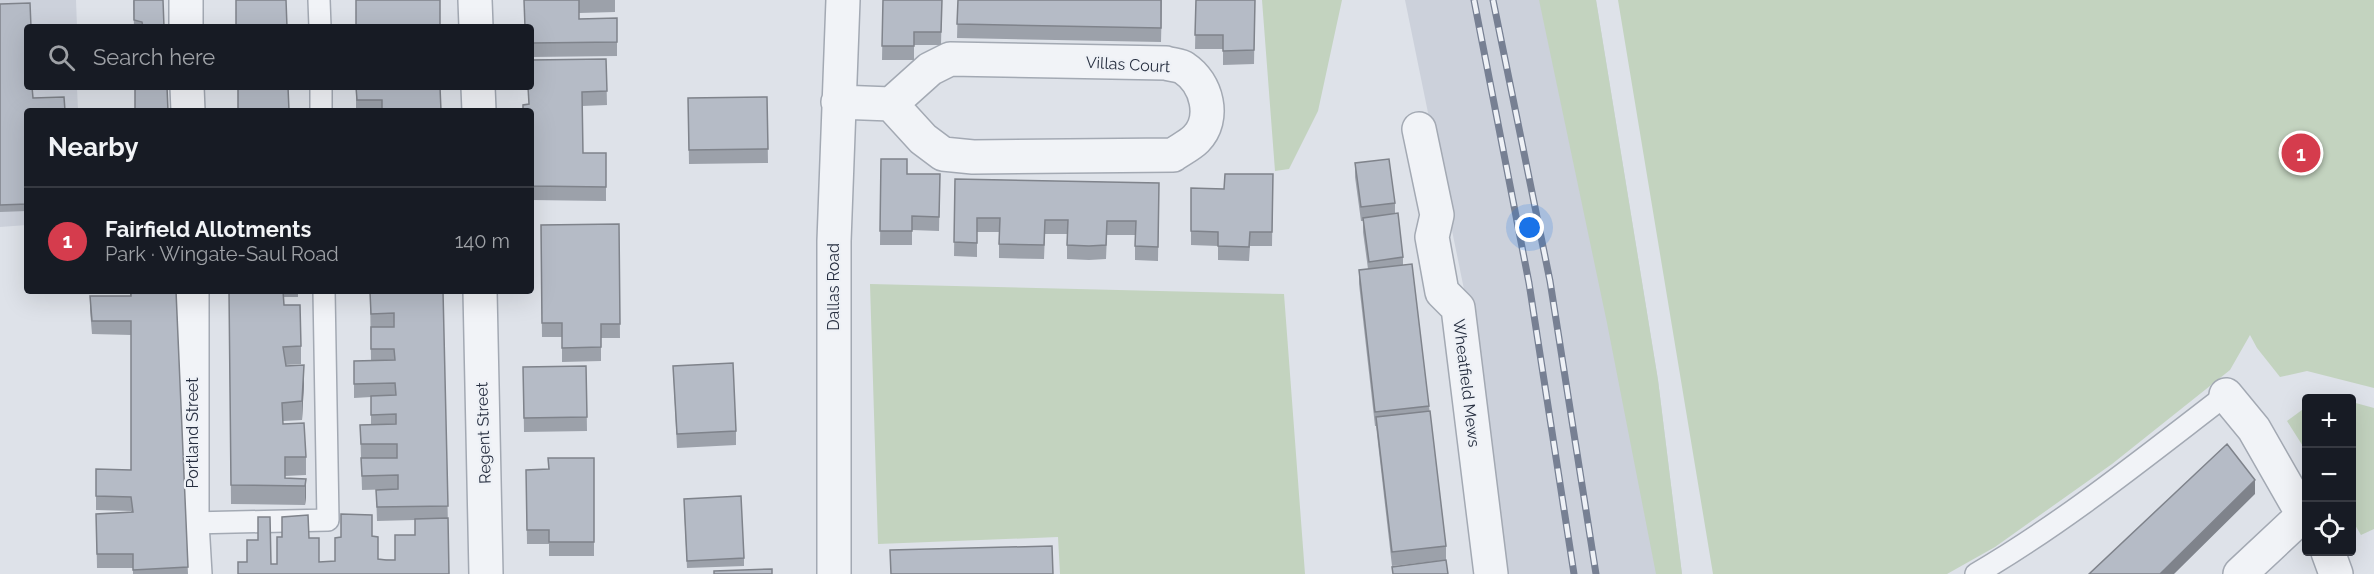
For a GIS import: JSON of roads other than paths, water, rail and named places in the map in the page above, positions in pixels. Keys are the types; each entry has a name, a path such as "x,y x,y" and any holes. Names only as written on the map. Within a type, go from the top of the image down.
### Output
{"street":[{"path":"186,0 186,24"},
{"path":"475,0 476,24"},
{"name":"Dallas Road","path":"834,574 833,263 843,0"},
{"name":"Villas Court","path":"951,60 1166,63 1184,68 1203,89 1208,108 1203,128 1196,139 1173,155 973,157 943,153 923,139 891,104 930,69 951,60"},
{"path":"187,90 188,108"},
{"path":"478,90 479,108"},
{"path":"838,102 891,104"},
{"name":"Wheatfield Mews","path":"1419,129 1437,215 1432,237 1442,292 1458,308 1491,574"},
{"name":"Portland Street","path":"192,294 192,523 195,574"},
{"name":"Regent Street","path":"480,294 486,574"},
{"path":"2226,394 2254,429 2302,513"},
{"path":"2240,574 2302,521"},
{"path":"2329,556 2336,574"}],"lane":[{"path":"319,0 320,24"},
{"path":"321,90 321,108"},
{"path":"192,523 328,520 324,294"},
{"path":"1976,574 2000,560 2122,475 2226,394"}],"railway":[{"path":"1474,0 1529,283 1574,574"},
{"path":"1493,0 1550,281 1596,574"}],"place":[{"name":"Fairfield Allotments","path":"2301,153"}]}
